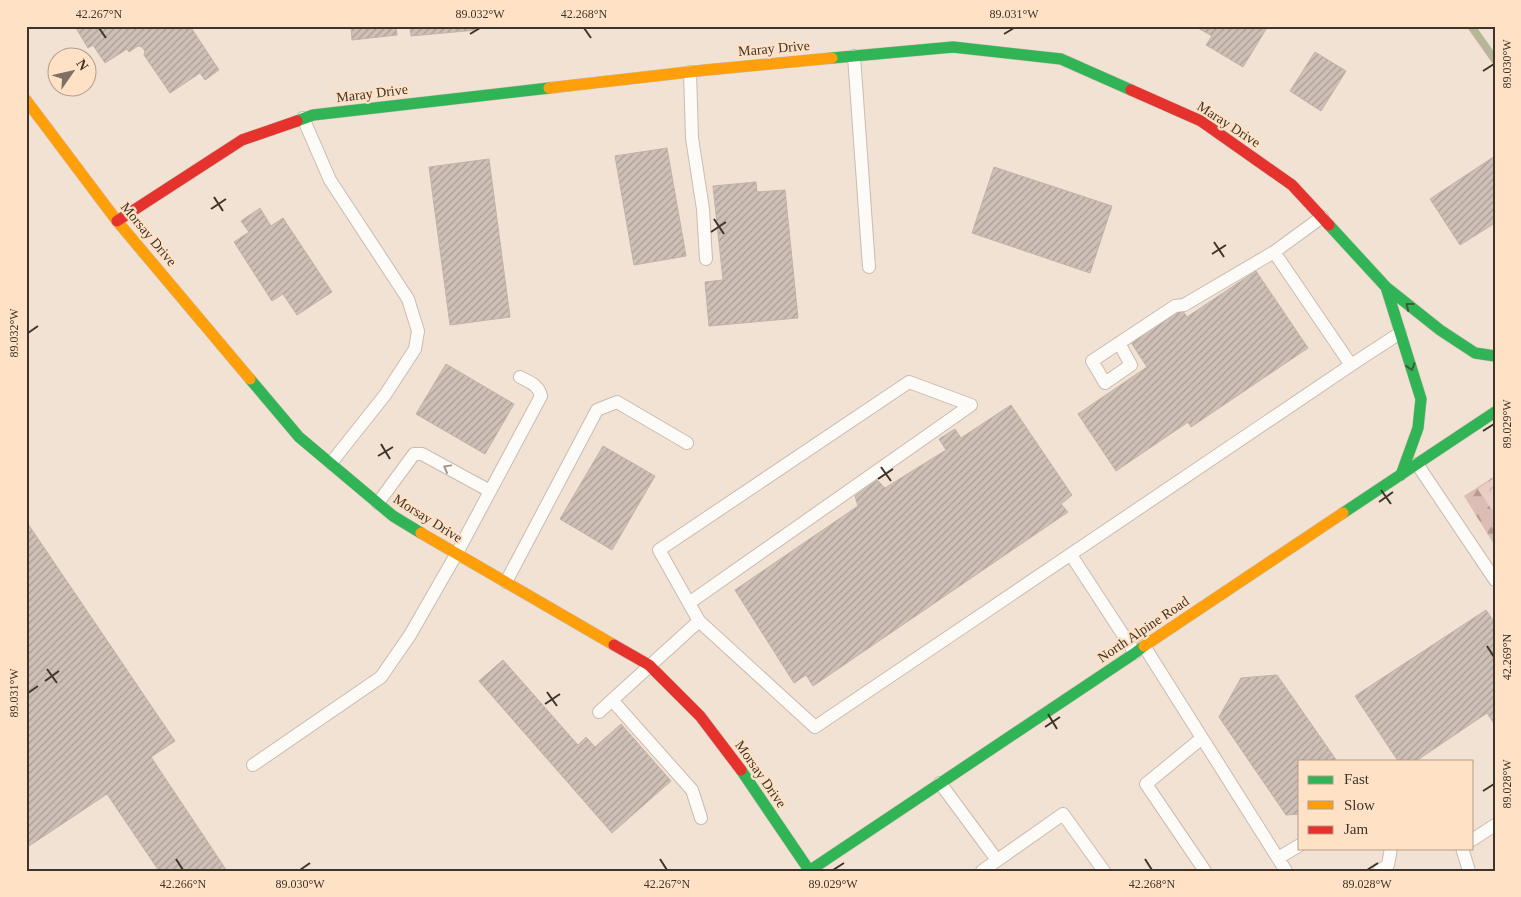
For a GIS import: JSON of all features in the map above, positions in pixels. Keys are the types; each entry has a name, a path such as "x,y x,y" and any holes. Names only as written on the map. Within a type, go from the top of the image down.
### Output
{"street":[{"name":"Maray Drive","path":"117,221 242,140 313,115 690,72 953,47 1061,59 1201,121 1292,185 1386,288 1440,330 1475,353 1495,356"},
{"name":"Morsay Drive","path":"26,100 117,221 299,437 393,516 649,664 700,716 724,747 809,871"},
{"path":"1386,288 1420,399 1418,428 1401,475"},
{"name":"North Alpine Road","path":"809,871 1495,412"}],"lane":[{"path":"854,56 869,267"},
{"path":"690,72 692,138 703,209 706,259"},
{"path":"303,118 330,180 408,300 418,331 415,349 385,395 331,463"},
{"path":"1119,344 1175,306 1184,305 1274,252 1322,217"},
{"path":"1274,252 1351,365"},
{"path":"689,603 971,405 908,382 659,550 699,621 816,727 1071,555 1168,487 1400,334"},
{"path":"253,765 381,677 410,635 541,396 539,390 534,385 520,377"},
{"path":"506,582 597,410 617,402 687,443"},
{"path":"378,503 414,454 422,454 490,491"},
{"path":"1417,464 1495,580"},
{"path":"1071,555 1202,738 1286,871"},
{"path":"599,712 649,664 699,621"},
{"path":"612,700 692,790 701,818"},
{"path":"1202,738 1146,784 1205,871"},
{"path":"940,783 997,860"},
{"path":"982,871 1063,814 1104,871"},
{"path":"1474,839 1495,825"},
{"path":"1278,858 1298,847"},
{"path":"1380,871 1388,865 1391,850"},
{"path":"1463,850 1468,871"}],"green space":[{"path":"1495,476 1495,546 1464,496"},
{"path":"1495,477 1495,515 1478,489"}],"building":[{"path":"78,26 190,26 219,70 205,80 200,73 170,93 144,55 145,51 142,47 138,46 129,52 127,49 105,63 98,52 98,48 95,48 93,45 88,48 76,28"},
{"path":"351,26 396,26 397,35 352,40"},
{"path":"410,26 476,26 476,30 411,36"},
{"path":"1199,26 1268,26 1243,67 1206,45 1212,36 1198,28"},
{"path":"1315,52 1346,71 1321,111 1290,91"},
{"path":"667,148 686,256 634,265 615,156"},
{"path":"1495,156 1495,223 1460,245 1430,199"},
{"path":"489,159 510,317 450,325 429,167"},
{"path":"994,167 1112,206 1090,273 972,233"},
{"path":"756,182 757,192 785,190 798,318 709,326 705,282 723,280 713,186"},
{"path":"260,208 271,226 283,218 332,292 297,315 283,294 272,301 234,242 249,232 241,221"},
{"path":"1256,271 1308,348 1191,427 1188,422 1116,471 1078,414 1147,367 1130,341 1180,307 1187,317"},
{"path":"446,364 514,404 485,454 416,414"},
{"path":"1011,405 1072,495 1061,504 1068,512 813,686 806,675 794,683 735,590 858,506 855,496 877,480 885,488 946,450 939,439 955,429 961,438"},
{"path":"603,446 655,476 612,550 560,519"},
{"path":"26,521 175,741 151,757 227,871 159,871 107,794 26,848"},
{"path":"1486,610 1495,623 1495,725 1487,713 1417,760 1397,760 1355,696"},
{"path":"503,660 578,745 586,737 595,747 621,724 671,781 612,833 479,681"},
{"path":"1277,675 1336,760 1298,760 1298,814 1286,815 1219,717 1241,678"}],"waterway":[{"path":"1471,26 1495,60"}],"traffic: fast":[{"path":"832,58 953,47 1061,59 1131,90"},
{"path":"297,121 313,115 549,88"},
{"path":"1329,225 1386,287 1440,330 1475,353 1495,356"},
{"path":"1386,287 1421,399 1418,428 1401,475"},
{"path":"250,379 299,437 393,516 421,533"},
{"path":"1343,513 1495,412"},
{"path":"1135,653 1144,646"},
{"path":"809,871 1135,653"},
{"path":"741,770 809,870"}],"traffic: slow":[{"path":"549,88 832,58"},
{"path":"26,100 117,221 250,379"},
{"path":"1144,646 1343,513"},
{"path":"421,533 614,645"}],"traffic: jam":[{"path":"1131,90 1201,121 1292,185 1329,225"},
{"path":"117,221 242,140 297,121"},
{"path":"614,645 649,665 700,716 741,770"}]}
